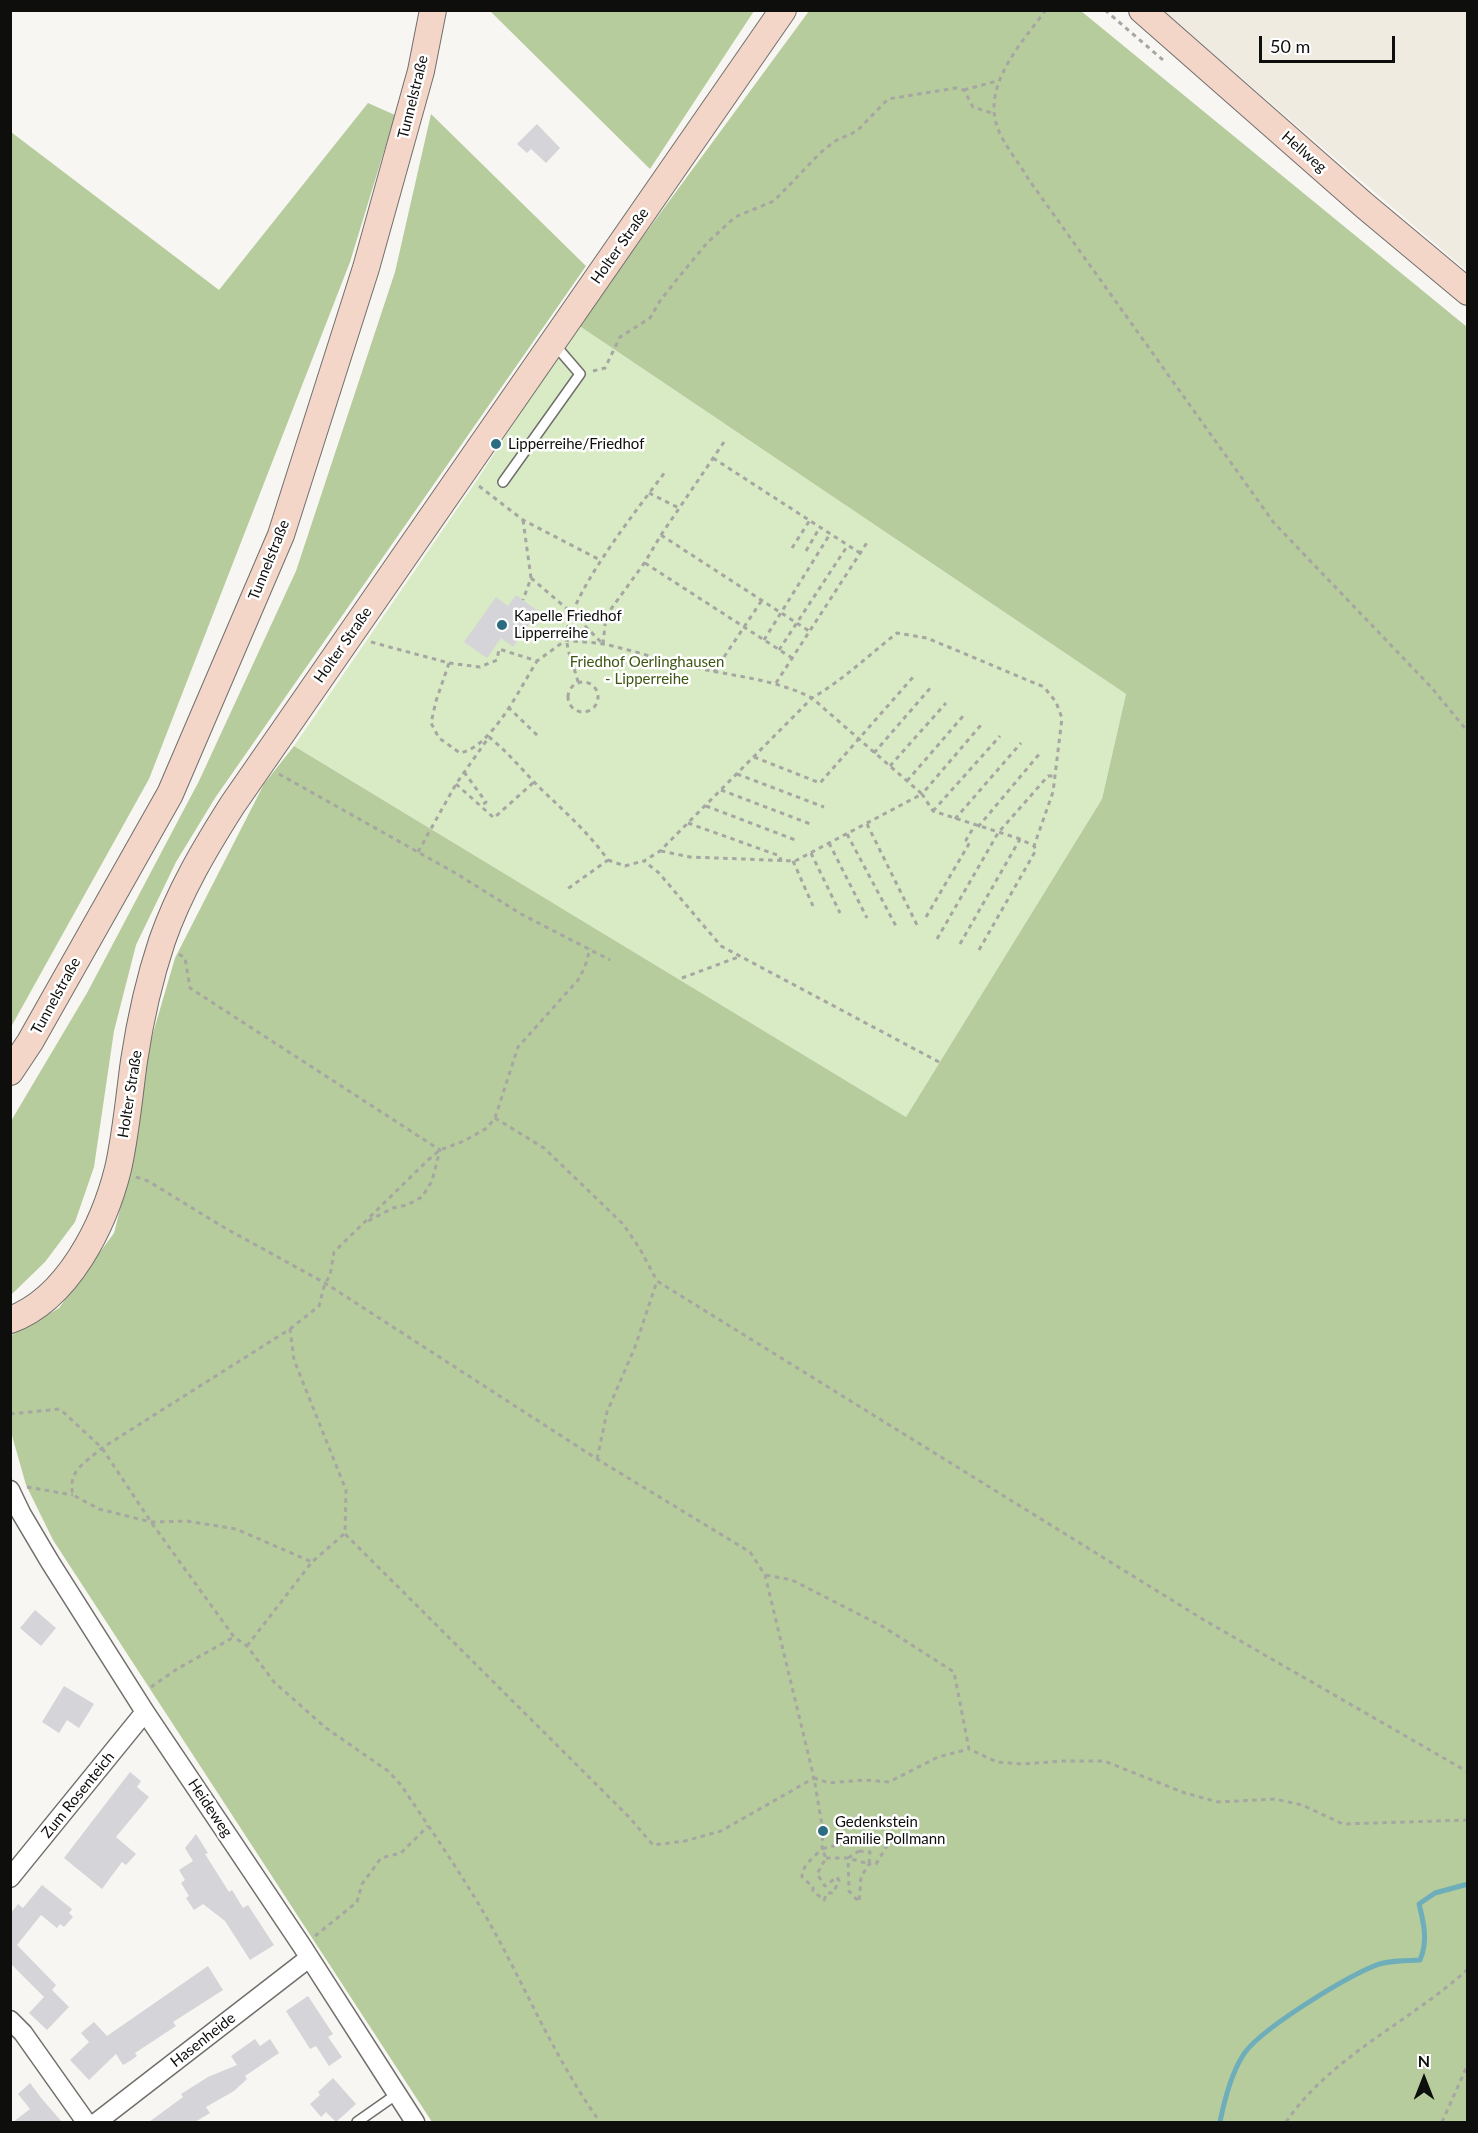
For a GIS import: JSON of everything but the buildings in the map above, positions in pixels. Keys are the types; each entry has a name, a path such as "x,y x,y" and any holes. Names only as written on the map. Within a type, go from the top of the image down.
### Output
{"street":[{"name":"Tunnelstraße","path":"10,1072 30,1042 170,794 281,535 366,268 421,71 433,10"},
{"name":"Holter Straße","path":"10,1320 32,1309 47,1297 76,1265 100,1221 117,1171 146,999 162,941 196,865 233,804 783,10"},
{"name":"Hellweg","path":"1142,10 1365,206 1467,292"},
{"name":"Heideweg","path":"16,1488 21,1513 50,1562 141,1705 306,1952 415,2122"},
{"name":"Zum Rosenteich","path":"10,1878 141,1705"},
{"name":"Hasenheide","path":"97,2122 306,1952"},
{"path":"10,2020 23,2032 86,2122"}],"lane":[{"path":"503,482 580,374 553,343"},
{"path":"357,2122 397,2094"}],"path":[{"path":"1046,10 997,81 995,114 998,129 1029,180 1274,523 1431,687 1467,732"},
{"path":"580,374 605,368 620,337 650,318 678,278 735,216 774,201 820,153 835,141 857,131 888,99 956,87 964,90 997,81"},
{"path":"964,90 973,107 995,114"},
{"path":"603,644 606,616 645,562 724,441"},
{"path":"713,458 860,553"},
{"path":"578,682 566,640 572,613 600,560 665,472"},
{"path":"462,474 523,520 600,560"},
{"path":"649,493 679,508"},
{"path":"523,520 531,578 523,600"},
{"path":"792,548 810,520"},
{"path":"806,551 820,527"},
{"path":"764,640 830,534"},
{"path":"661,535 809,631"},
{"path":"776,683 868,542"},
{"path":"779,650 848,545"},
{"path":"645,562 792,658"},
{"path":"531,578 572,613 603,644"},
{"path":"714,672 762,600"},
{"path":"352,631 374,643 449,663 480,667 497,660 499,649 537,661"},
{"path":"489,737 590,836 608,860 625,866 644,861 660,851 812,698 829,689 897,633 927,638 1044,687 1056,702 1062,718 1053,792 1034,846 1036,850 980,950"},
{"path":"418,852 456,784 537,661 566,640 603,644 657,660 776,683 793,689 812,698 858,738 922,794 933,811 1020,839 1034,846"},
{"path":"449,663 431,723 439,738 460,753 471,751 489,737"},
{"path":"754,757 820,783 914,676"},
{"path":"578,682 589,682 599,694 597,704 589,711 575,710 569,702 571,688 578,682"},
{"path":"874,753 932,686"},
{"path":"890,766 946,703"},
{"path":"508,707 539,737"},
{"path":"907,781 964,715"},
{"path":"660,851 690,857 793,861 922,794 981,725"},
{"path":"933,811 1000,736"},
{"path":"955,819 1021,743"},
{"path":"927,917 970,842 966,840 1041,752"},
{"path":"261,764 418,852 521,914 610,960"},
{"path":"464,772 486,802 481,806"},
{"path":"737,774 824,807"},
{"path":"937,939 998,833 1048,776 1055,776"},
{"path":"456,784 494,818 534,782"},
{"path":"721,790 813,825"},
{"path":"706,806 798,841"},
{"path":"688,823 780,856 781,862"},
{"path":"867,824 917,925"},
{"path":"847,834 897,928"},
{"path":"960,944 1020,839"},
{"path":"829,843 867,918"},
{"path":"811,853 840,913"},
{"path":"566,890 608,860"},
{"path":"644,861 659,873 721,946 939,1062"},
{"path":"793,861 813,906"},
{"path":"162,941 185,958 190,988 440,1150"},
{"path":"73,1495 70,1484 74,1472 102,1448 290,1329 319,1306 325,1283 330,1276 334,1252 440,1150 464,1141 487,1128 495,1118 518,1047 578,980 585,967 590,948"},
{"path":"682,978 741,956"},
{"path":"495,1118 544,1148 622,1224 640,1249 657,1281 1204,1620 1467,1772"},
{"path":"364,1223 393,1208 407,1205 422,1197 432,1181 440,1150"},
{"path":"117,1171 148,1181 225,1228 325,1283 597,1459 750,1552 765,1575 814,1778 823,1831 822,1849 826,1857"},
{"path":"597,1459 607,1412 635,1347 657,1281"},
{"path":"290,1329 294,1360 346,1490 345,1534 629,1817 653,1845 685,1841 721,1832 814,1778 829,1783 865,1780 890,1782 938,1757 969,1749 997,1762 1022,1764 1104,1761 1185,1793 1218,1802 1275,1799 1302,1804 1343,1824 1467,1821"},
{"path":"10,1414 60,1409 102,1448 151,1522 234,1637 247,1646 274,1682 326,1728 388,1771 400,1785 479,1904 546,2032 586,2103 600,2122"},
{"path":"16,1488 73,1495 99,1509 151,1522 187,1521 236,1529 312,1562"},
{"path":"247,1646 312,1562 345,1534"},
{"path":"765,1575 792,1580 882,1626 954,1672 969,1749"},
{"path":"141,1705 184,1665 234,1637"},
{"path":"306,1952 357,1902 362,1884 381,1858 401,1853 428,1826"},
{"path":"873,1835 902,1839 896,1842 890,1840 876,1864 848,1858 826,1857 817,1874 825,1886 837,1877 839,1881 833,1893 826,1893 824,1900 813,1891 813,1887 802,1878 801,1873 808,1862 822,1849 873,1835"},
{"path":"859,1851 860,1838"},
{"path":"859,1851 870,1852 869,1864 861,1877 859,1902 849,1890 848,1858 859,1851"},
{"path":"1286,2122 1299,2103 1356,2052 1403,2020 1467,1969"},
{"path":"1442,2122 1467,2064"}],"shaded area":[{"path":"1164,11 1467,11 1467,271 1254,89"}],"green space":[{"path":"490,11 754,11 650,169"},
{"path":"809,11 1081,11 1467,327 1467,2122 432,2122 53,1540 26,1485 11,1432 10,1336 59,1308 114,1233 132,1163 144,1064 175,958 264,784 294,746 906,1117 1102,799 1126,694 578,325"},
{"path":"368,103 395,115 350,262 149,779 11,1027 11,132 219,290"},
{"path":"431,114 586,266 215,798 176,862 136,945 114,1031 94,1167 75,1222 45,1262 11,1295 11,1121 87,993 199,781 296,571 395,272"},
{"name":"Friedhof Oerlinghausen - Lipperreihe","path":"578,325 1126,694 1102,799 906,1117 294,746 477,480"}],"waterway":[{"path":"1220,2122 1234,2072 1251,2046 1302,2006 1361,1972 1385,1963 1420,1960 1425,1939 1419,1904 1435,1893 1468,1884"}],"place":[{"name":"Lipperreihe/Friedhof","path":"496,444"},
{"name":"Kapelle Friedhof Lipperreihe","path":"502,625"},
{"name":"Gedenkstein Familie Pollmann","path":"823,1831"}]}
